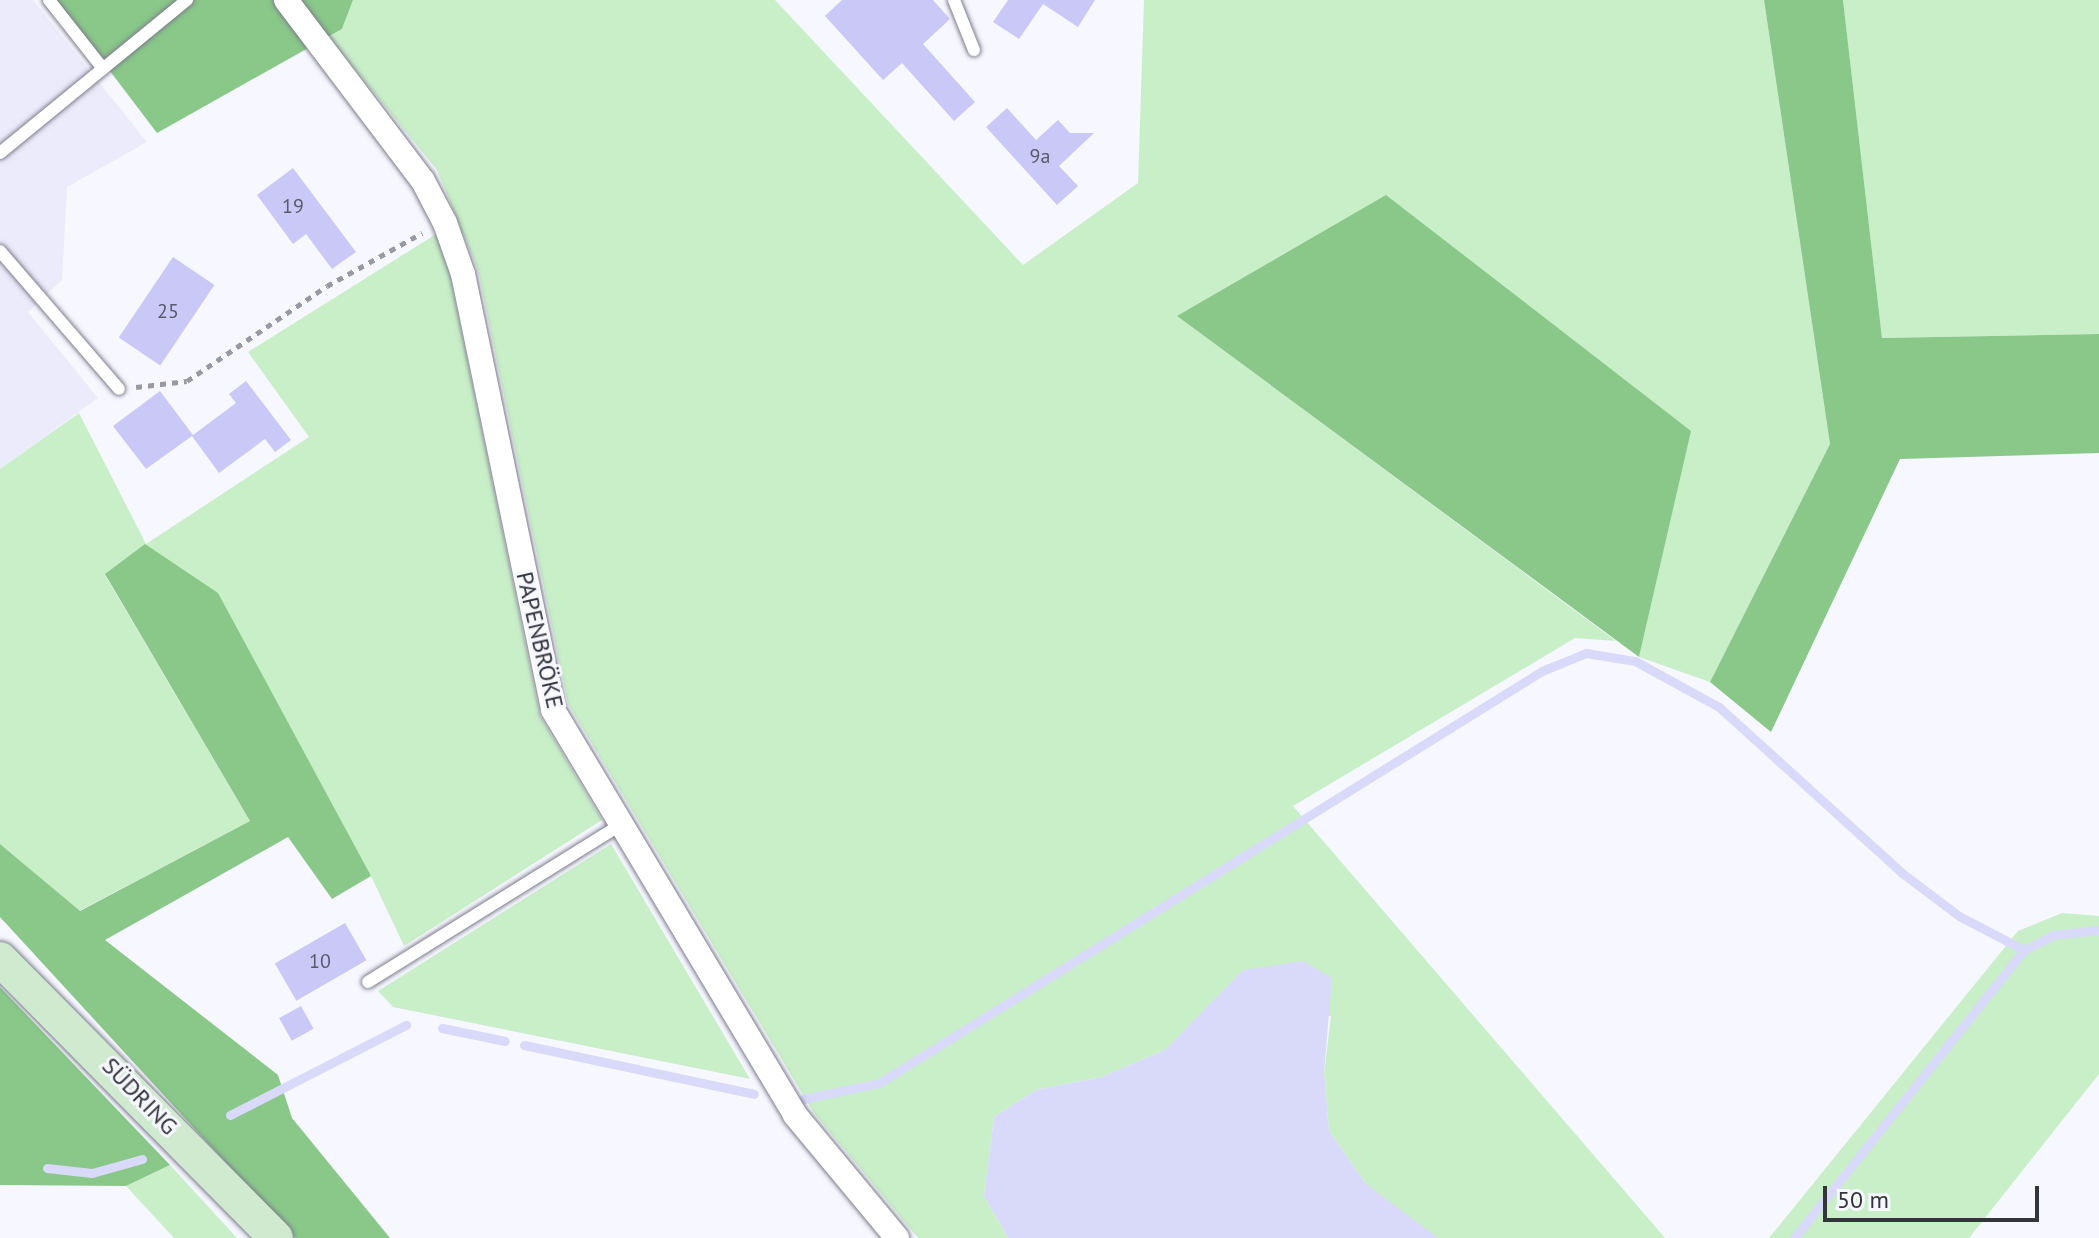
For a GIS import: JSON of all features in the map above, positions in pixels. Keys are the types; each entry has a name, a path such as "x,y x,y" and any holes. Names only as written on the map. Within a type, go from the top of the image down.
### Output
{"main road":[{"name":"SÜDRING","path":"0,959 276,1238"}],"street":[{"name":"PAPENBRÖKE","path":"286,0 423,181 445,223 463,274 553,710 795,1115 897,1238"}],"lane":[{"path":"49,0 101,66"},
{"path":"0,153 101,66 187,0"},
{"path":"954,0 974,50"},
{"path":"0,251 119,389"},
{"path":"368,982 620,825"}],"path":[{"path":"119,389 187,381 327,286 445,223"}],"shaded area":[{"path":"0,0 33,0 147,142 67,187 62,280 28,312 98,398 0,469"}],"green space":[{"path":"56,0 353,0 342,29 157,133"},
{"path":"353,0 775,0 1023,265 1138,183 1144,0 1764,0 1830,444 1710,682 1639,657 1690,431 1177,316 1616,641 1575,638 1293,806 1665,1238 1438,1238 1409,1220 1366,1184 1329,1131 1324,1073 1331,1016 1203,1017 1165,1050 1102,1077 1036,1090 994,1117 984,1196 1008,1238 918,1238 814,1113 568,704 478,270 437,170 329,37 342,29"},
{"path":"1764,0 1843,0 1882,338 2099,334 2099,453 1900,459 1771,732 1710,682 1830,444"},
{"path":"1843,0 2099,0 2099,334 1882,338"},
{"path":"1386,195 1691,431 1639,657 1177,316"},
{"path":"441,231 540,716 602,820 404,946 371,876 105,575 250,821 79,911 0,844 0,469 79,413 146,544 309,437 248,352"},
{"path":"145,544 218,593 371,876 332,899 288,837 105,940 278,1075 292,1118 390,1238 295,1238 0,917 0,844 80,911 250,821 105,574"},
{"path":"611,844 750,1079 393,1007 378,991"},
{"path":"2062,913 2099,916 2099,1074 1969,1238 1769,1238 2018,931"},
{"path":"0,987 170,1165 126,1186 0,1185"},
{"path":"170,1165 237,1238 174,1238 126,1186"}],"water":[{"path":"1303,961 1332,978 1324,1073 1329,1131 1366,1184 1438,1238 1008,1238 984,1196 994,1117 1036,1090 1102,1077 1165,1050 1243,970"}],"building":[{"path":"842,0 933,0 950,19 923,44 975,102 954,121 902,63 883,80 825,16"},
{"path":"1008,0 1095,0 1078,27 1043,4 1019,39 993,22"},
{"path":"1007,108 1036,140 1058,120 1070,133 1094,133 1059,166 1078,186 1057,205 986,127"},
{"path":"293,168 356,252 332,269 306,234 293,244 257,195"},
{"path":"173,257 214,285 160,365 119,337"},
{"path":"246,381 291,440 275,452 265,439 219,473 192,436 146,469 113,426 160,391 193,435 236,403 229,394"},
{"path":"345,923 366,960 296,1001 275,964"},
{"path":"301,1006 314,1029 292,1041 279,1018"}],"waterway":[{"path":"803,1099 879,1083 1542,671 1586,653 1635,661 1719,707 1902,873 1959,916 2024,950"},
{"path":"1794,1238 2024,950 2053,935 2099,930"},
{"path":"230,1115 406,1025"},
{"path":"442,1028 505,1041"},
{"path":"524,1045 754,1094"},
{"path":"47,1168 92,1173 142,1159"}]}
